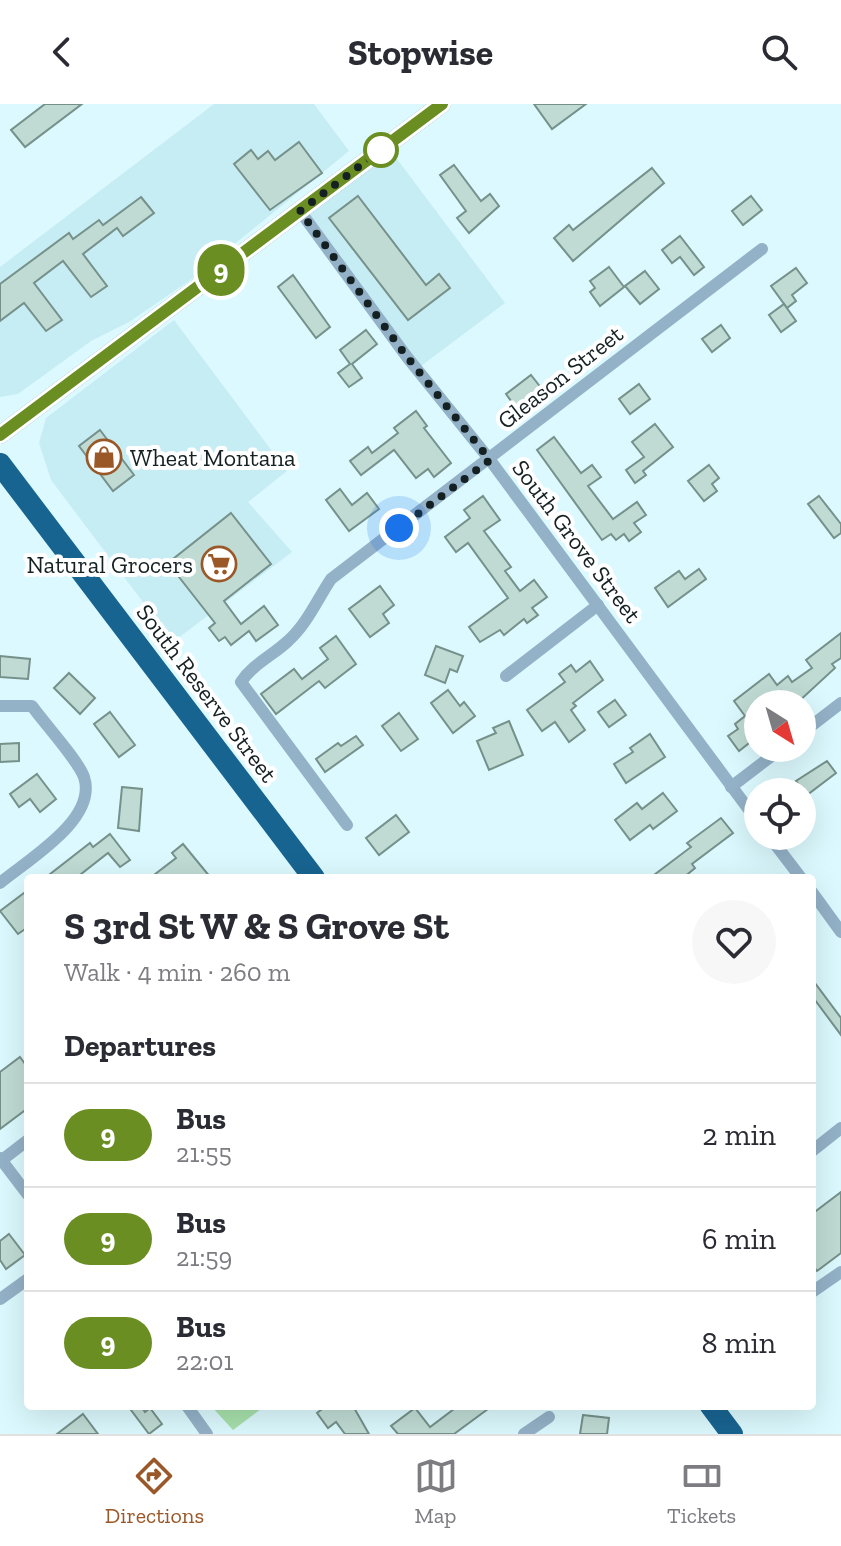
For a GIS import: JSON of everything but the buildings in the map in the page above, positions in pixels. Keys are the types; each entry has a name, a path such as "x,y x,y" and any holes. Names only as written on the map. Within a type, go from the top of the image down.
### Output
{"highway":[{"name":"South Reserve Street","path":"0,464 311,874"},
{"path":"714,1410 732,1434"}],"street":[{"path":"0,435 442,104"},
{"name":"South Grove Street","path":"300,211 407,357 490,460 744,804"},
{"name":"Gleason Street","path":"347,825 241,682 249,670 297,631 331,579 762,249"},
{"path":"506,676 598,605"},
{"path":"816,722 841,703"},
{"path":"0,706 32,706 83,775 86,799 74,822 0,883"},
{"path":"731,787 764,762"},
{"path":"778,850 794,874"},
{"path":"816,898 841,932"},
{"path":"816,1148 841,1128"},
{"path":"24,1143 1,1159 24,1190"},
{"path":"816,1289 841,1272"},
{"path":"0,1299 24,1282"},
{"path":"190,1410 206,1434"},
{"path":"524,1434 549,1417"}],"shaded area":[{"path":"214,104 314,104 349,151 189,281 129,322 91,341 18,394 0,397 0,267"},
{"path":"391,151 505,303 413,372 299,219"},
{"path":"174,320 287,471 248,502 292,552 173,642 51,480 39,443 46,418"}],"green space":[{"path":"215,1410 260,1410 233,1430"}],"bus line":[{"name":"9","path":"0,435 442,104"}],"place":[{"name":"Wheat Montana","path":"104,457"},
{"name":"Natural Grocers","path":"219,564"}],"route":[{"path":"381,150 300,211 407,357 490,460 399,528"}]}
